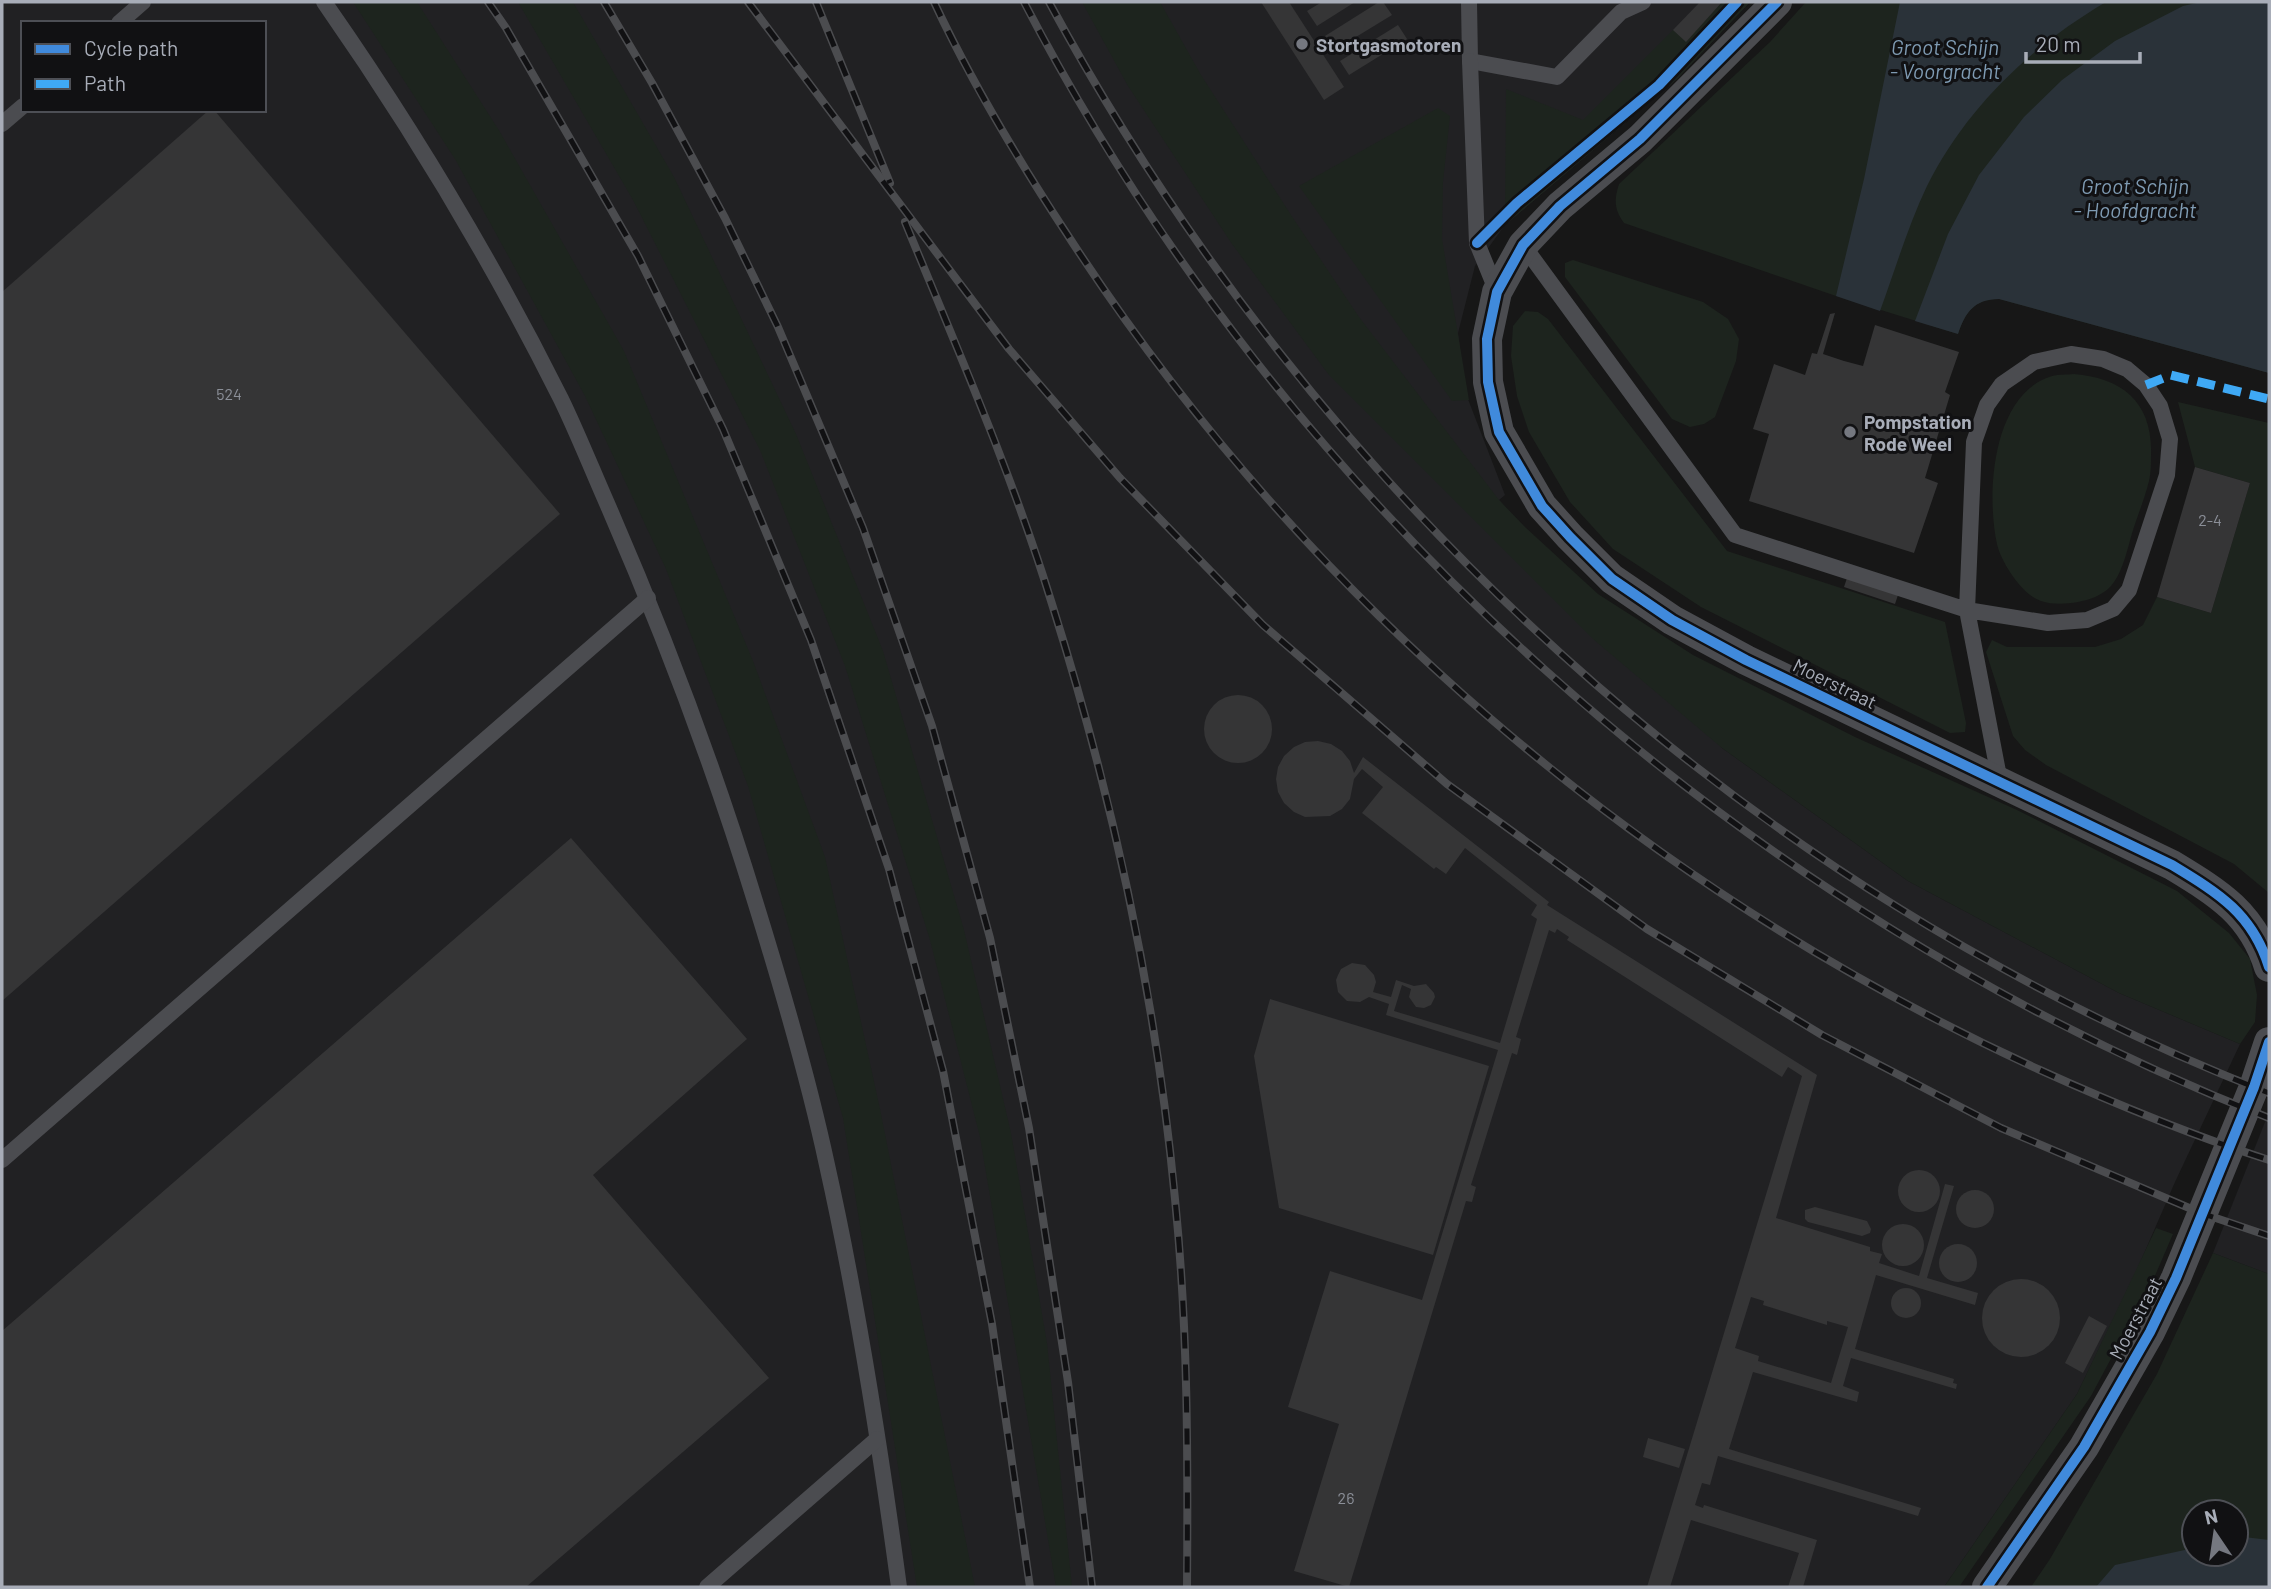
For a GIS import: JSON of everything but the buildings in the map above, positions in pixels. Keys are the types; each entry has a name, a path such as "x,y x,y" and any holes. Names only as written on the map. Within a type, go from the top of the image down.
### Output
{"street":[{"name":"Moerstraat","path":"1777,2 1640,139 1560,206 1523,244 1497,292 1487,339 1488,382 1499,432 1542,506 1612,579 1672,620 1746,660 2172,865 2214,890 2241,913 2262,943 2269,967"},
{"name":"Moerstraat","path":"1987,1587 2084,1447 2150,1332 2176,1278 2254,1087 2269,1042"}],"lane":[{"path":"121,21 143,2"},
{"path":"324,2 368,64 433,167 505,293 562,401 648,598 692,710 725,803 794,1033 827,1164 855,1306 899,1587"},
{"path":"1469,2 1477,243 1497,292"},
{"path":"1469,61 1557,77 1621,12 1643,2"},
{"path":"2,124 21,108"},
{"path":"1523,244 1735,535 1967,610 2048,623 2087,620 2113,609 2129,590 2167,475 2170,439 2160,406 2146,385 2127,369 2103,359 2071,355 2034,362 2002,384 1987,405 1974,442 1967,610 2000,782"},
{"path":"2,1160 648,598"},
{"path":"707,1587 877,1439"}],"shaded area":[{"path":"2,2 1750,2 1678,78 1505,225 1475,266 1458,333 1466,394 1505,495 1499,500 1722,748 1908,881 2119,993 2240,1044 2077,1394 1944,1587 2,1587"},
{"path":"353,2 417,2 500,132 624,351 753,661 825,857 880,1109 975,1587 917,1587 843,1118 748,786 666,569 585,396 455,159"},
{"path":"518,2 573,2 674,177 796,434 883,651 964,930 1011,1133 1047,1343 1072,1587 1056,1587 980,1137 930,940 845,666 760,450 633,200"},
{"path":"1082,2 1160,2 1201,75 1359,317 1499,500 1598,594 1693,655 1855,737 2017,810 2177,891 2229,933 2250,959 2257,995 2255,1022 2240,1044 2119,993 1908,881 1722,748 1593,639 1329,375 1232,244 1128,86"},
{"path":"1722,2 1750,2 1678,78 1505,225 1506,89 1583,120 1673,30 1686,41"},
{"path":"1806,2 2269,2 2269,373 1999,299 1983,302 1972,309 1958,334 1836,296 1624,223 1616,204 1619,184 1770,42"},
{"path":"1438,108 1450,116 1443,182 1442,239 1469,400 1452,401 1299,186"},
{"path":"1573,260 1703,302 1728,319 1739,339 1736,361 1715,417 1704,424 1690,427 1672,419 1565,277 1565,263"},
{"path":"1525,311 1538,312 1548,319 1727,551 1945,622 1966,723 1965,732 1950,733 1701,607 1613,549 1570,502 1529,432 1517,396 1511,356 1513,326"},
{"path":"2074,374 2107,381 2132,396 2147,421 2151,471 2125,558 2115,580 2108,589 2091,598 2055,604 2034,598 2013,577 2003,560 1994,523 1994,474 2005,424 2017,403 2032,386 2052,376"},
{"path":"2178,402 2269,423 2269,893 2234,864 2046,765 2025,750 2013,736 1986,652 1992,640 2007,647 2095,647 2121,639 2143,625 2157,597 2211,613 2250,483 2195,467"},
{"path":"2269,1112 2269,1274 2213,1253"},
{"path":"2156,1228 2173,1234 2154,1278 2091,1396 1959,1587 1944,1587 2077,1394"},
{"path":"2213,1253 2269,1274 2269,1587 2031,1587 2157,1374"}],"water":[{"name":"Groot Schijn - Voorgracht","path":"1900,2 2106,2 2078,19 2027,59 1981,105 1961,131 1920,201 1880,311 1836,296 1864,179"},
{"name":"Groot Schijn - Hoofdgracht","path":"2201,2 2269,2 2269,373 1999,299 1983,302 1972,309 1958,334 1915,321 1948,234 1979,175 2024,117 2062,80 2115,41 2183,6"},
{"path":"2250,1538 2269,1540 2269,1587 2096,1587 2115,1565 2180,1551 2180,1568 2250,1568"}],"railway":[{"path":"488,2 506,28 638,256 723,429 811,640 889,869 943,1071 992,1324 1030,1587"},
{"path":"604,2 652,83 725,218 778,327 863,528 932,726 990,938 1029,1128 1068,1382 1092,1587"},
{"path":"748,2 1009,349 1120,478 1263,625 1447,784 1647,929 1822,1035 2001,1128 2201,1213 2269,1236"},
{"path":"816,2 890,183"},
{"path":"934,2 979,90 1029,176 1159,365 1261,491 1373,610 1492,720 1620,822 1754,914 1894,997 2096,1095 2182,1130 2269,1160"},
{"path":"1024,2 1131,186 1255,360 1394,522 1547,671 1712,807 1889,927 2075,1031 2269,1118"},
{"path":"1049,2 1156,182 1278,351 1414,509 1563,656 1724,788 1896,906 2078,1008 2269,1093"},
{"path":"905,222 983,412 1036,555 1094,750 1129,898 1156,1048 1175,1199 1183,1296 1187,1587"}],"marked path":[{"path":"2146,385 2171,375 2269,399"}],"cycle path":[{"path":"1477,243 1517,203 1659,85 1737,2"},
{"path":"1777,2 1640,139 1560,206 1523,245 1497,292 1487,339 1488,382 1499,432 1542,506 1612,579 1672,620 1746,660 2172,865 2218,895 2243,918 2262,948 2269,967"},
{"path":"1987,1587 2084,1447 2150,1332 2176,1278 2254,1087 2269,1042"}],"place":[{"name":"Stortgasmotoren","path":"1302,44"},
{"name":"Pompstation Rode Weel","path":"1850,432"}]}
